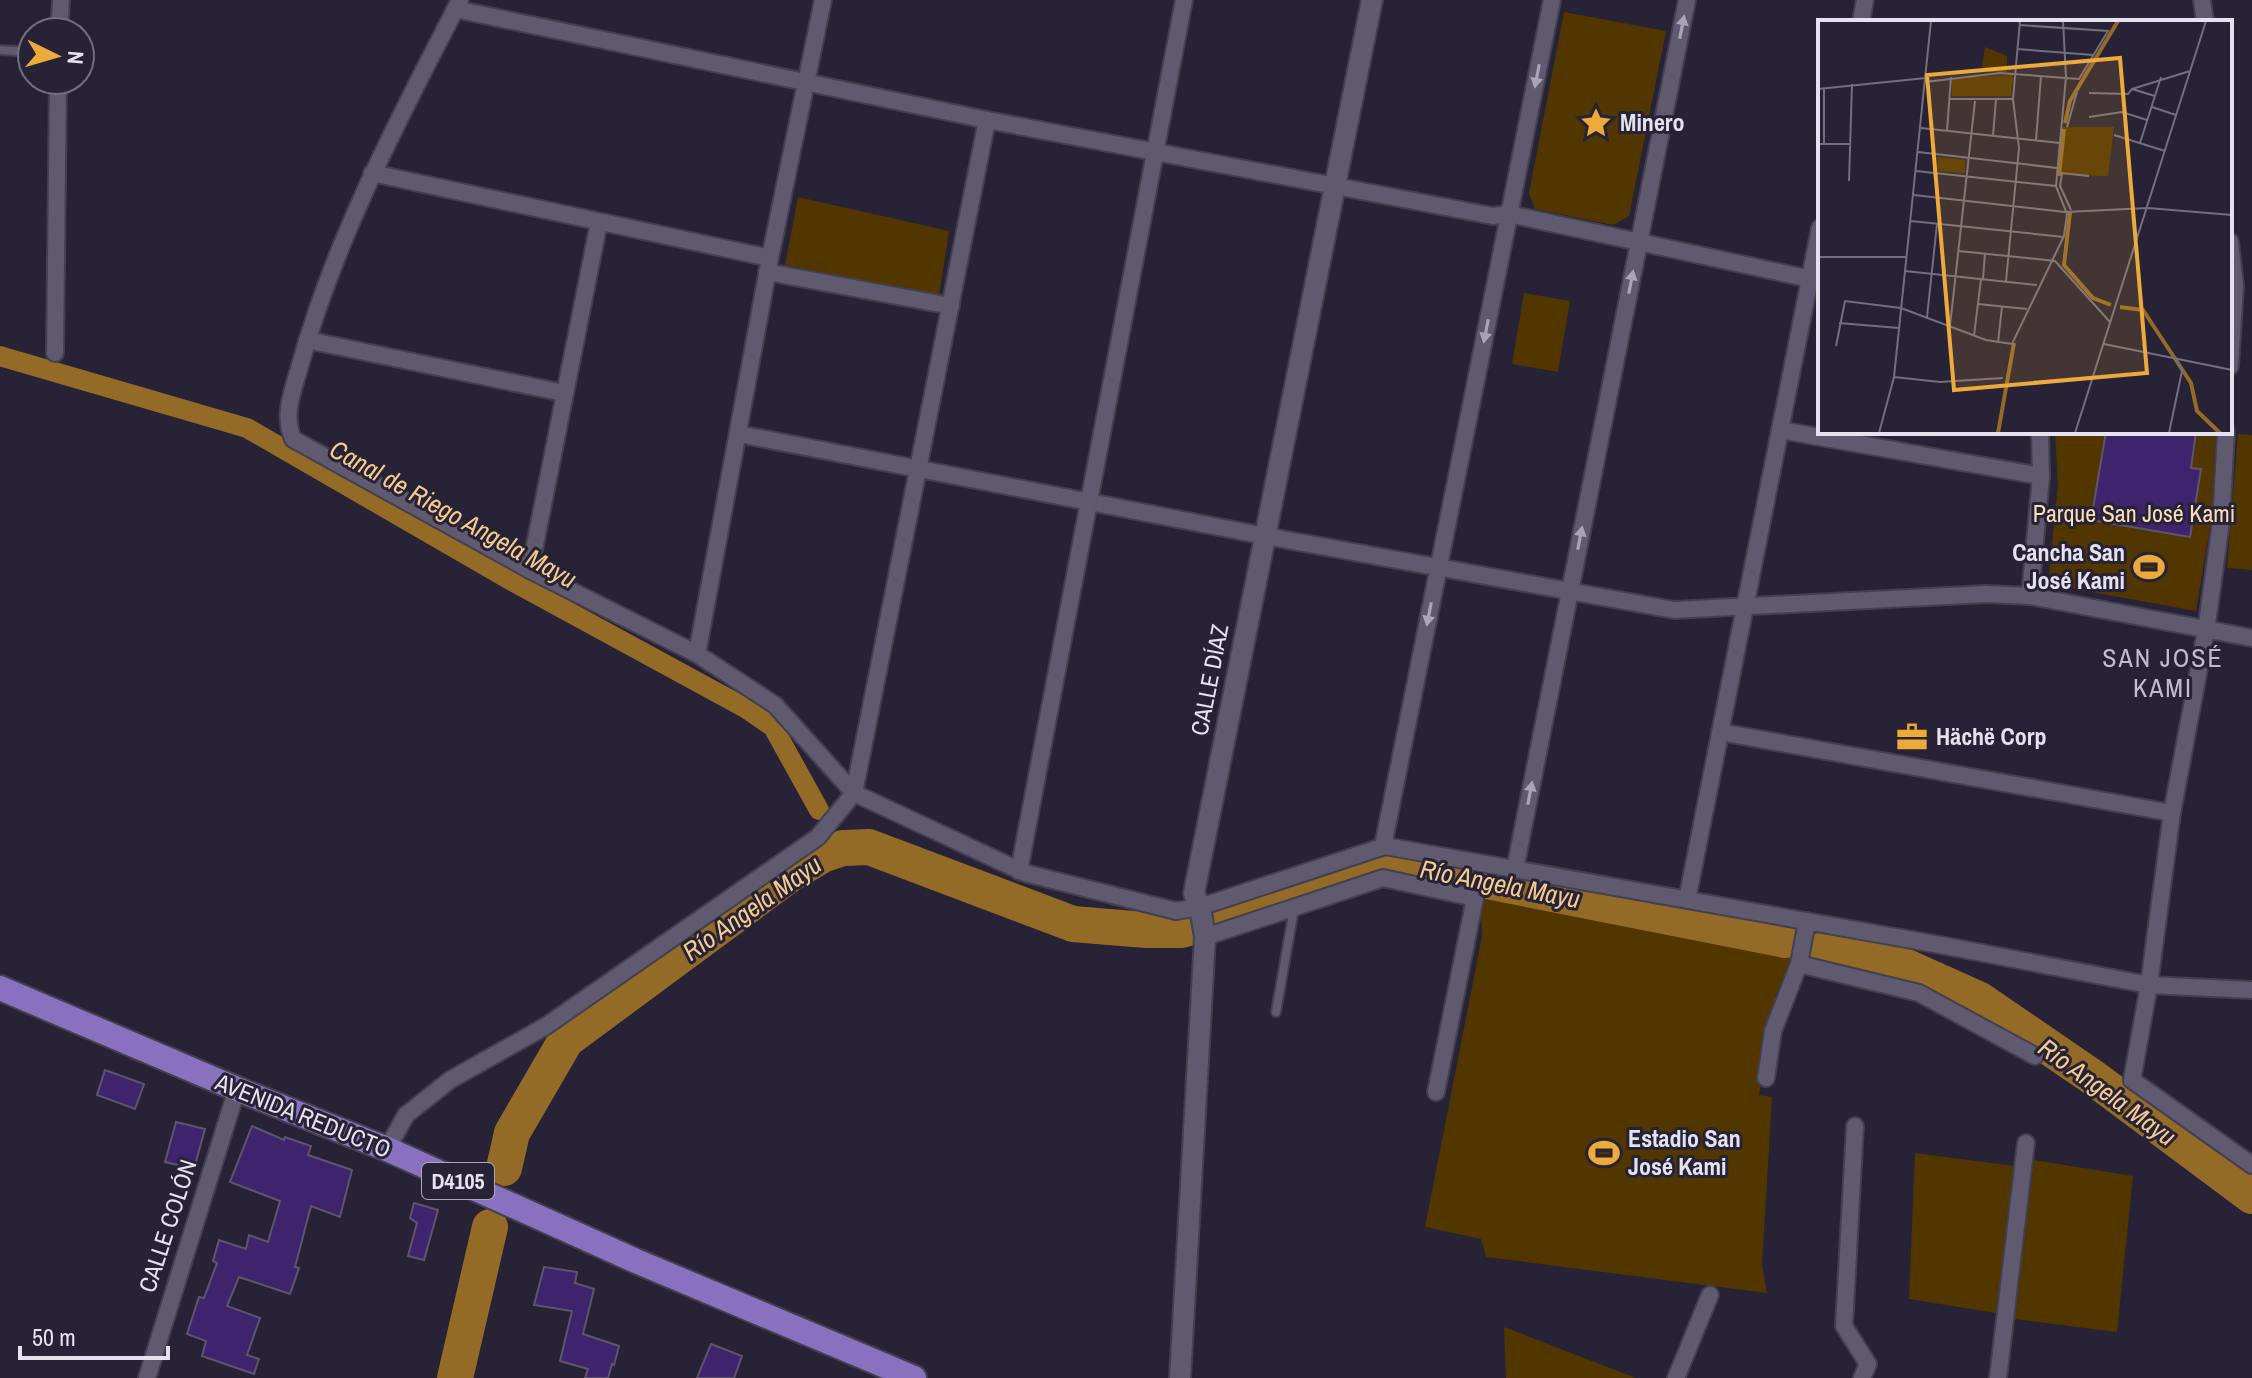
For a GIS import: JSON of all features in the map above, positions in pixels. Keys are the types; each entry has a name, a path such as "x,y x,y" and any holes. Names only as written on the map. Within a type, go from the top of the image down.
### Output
{"main road":[{"name":"AVENIDA REDUCTO","path":"0,988 387,1149 636,1261 914,1378"}],"street":[{"path":"697,654 768,265 823,0"},
{"path":"1019,871 1184,0"},
{"name":"CALLE DÍAZ","path":"1180,1378 1205,937 1200,907 1194,893 1372,0"},
{"path":"1383,846 1552,0"},
{"path":"1515,869 1687,0"},
{"path":"1861,20 1865,0"},
{"path":"2202,0 2205,20"},
{"path":"1815,280 1509,214 1493,216 987,120 458,5 372,173 337,255 307,340 287,414 288,427 293,439 530,570 697,654 775,705 854,793 1019,871 1176,911 1200,907 1383,846 2149,985 2252,990"},
{"path":"55,353 58,96"},
{"path":"387,1149 406,1115 450,1080 546,1026 818,837 854,793 987,120"},
{"path":"372,173 599,222 768,265 951,306"},
{"path":"530,570 599,222"},
{"path":"1687,900 1780,430 1815,280 1818,249"},
{"path":"2232,260 2235,286 2232,334"},
{"path":"307,340 564,393"},
{"path":"1780,430 2041,476"},
{"path":"739,434 1265,536 1674,610 1986,594 2030,596 2252,638"},
{"path":"2030,596 2041,476 2040,434"},
{"path":"2226,434 2221,522 2206,631 2172,813 2149,985 2132,1080 2252,1165"},
{"path":"1720,732 2172,813"},
{"path":"1205,937 1383,878 1475,898 1436,1092"},
{"path":"1766,1078 1773,1031 1799,964 1807,921"},
{"path":"1799,964 1919,993 2035,1056"},
{"name":"CALLE COLÓN","path":"147,1378 237,1089"},
{"path":"1855,1126 1844,1326 1868,1364 1862,1378"},
{"path":"1998,1378 2026,1143"},
{"path":"1676,1378 1710,1295"}],"lane":[{"path":"1276,1012 1295,908"}],"green space":[{"path":"1564,12 1666,31 1629,216 1613,225 1535,209 1529,193"},
{"path":"798,197 949,231 939,296 785,265"},
{"path":"1524,293 1570,301 1558,372 1512,364"},
{"name":"Parque San José Kami","path":"2055,434 2216,434 2211,522 2196,611 2048,584 2058,484"},
{"path":"2238,434 2252,435 2252,570 2227,568"},
{"name":"Estadio San José Kami","path":"1464,866 1798,929 1793,961 1776,994 1759,1095 1772,1097 1762,1265 1767,1293 1486,1257 1481,1239 1425,1227 1482,936 1480,895 1463,884"},
{"path":"1915,1153 2014,1166 1996,1313 1909,1299"},
{"path":"2034,1160 2133,1176 2117,1332 2014,1319"},
{"path":"1504,1327 1636,1378 1506,1378"}],"building":[{"path":"2106,434 2196,434 2191,468 2201,469 2190,537 2091,520"},
{"path":"105,1070 144,1084 135,1109 97,1095"},
{"path":"176,1122 205,1129 194,1169 165,1162"},
{"path":"252,1126 284,1140 285,1137 311,1146 308,1155 352,1170 340,1217 311,1206 295,1267 299,1268 290,1294 239,1277 227,1306 260,1318 247,1355 259,1359 254,1374 202,1356 206,1341 187,1334 199,1297 204,1298 217,1263 213,1261 219,1240 246,1249 249,1235 268,1242 280,1201 230,1182"},
{"path":"414,1203 438,1210 424,1260 408,1256 417,1223 410,1218"},
{"path":"544,1267 577,1272 575,1283 594,1289 583,1334 619,1346 608,1378 585,1378 588,1369 560,1361 572,1311 534,1305"},
{"path":"711,1344 742,1356 734,1378 697,1378"}],"waterway":[{"name":"Canal de Riego Angela Mayu","path":"0,356 247,428 512,581 747,709 773,727 819,810"},
{"name":"Río Angela Mayu","path":"504,1168 512,1133 566,1040 789,875 822,855 843,848 869,847 1073,924 1146,930 1189,928"},
{"name":"Río Angela Mayu","path":"1220,918 1386,861 1785,940"},
{"name":"Río Angela Mayu","path":"1823,950 1902,965 1980,1000 2091,1076 2252,1196"},
{"name":"Río Angela Mayu","path":"455,1378 490,1227"}],"place":[{"name":"Minero","path":"1596,123"},
{"name":"Cancha San José Kami","path":"2149,567"},
{"name":"Hächë Corp","path":"1912,737"},
{"name":"Estadio San José Kami","path":"1604,1153"}],"district":[{"name":"SAN JOSÉ KAMI","path":"2163,673"}]}
